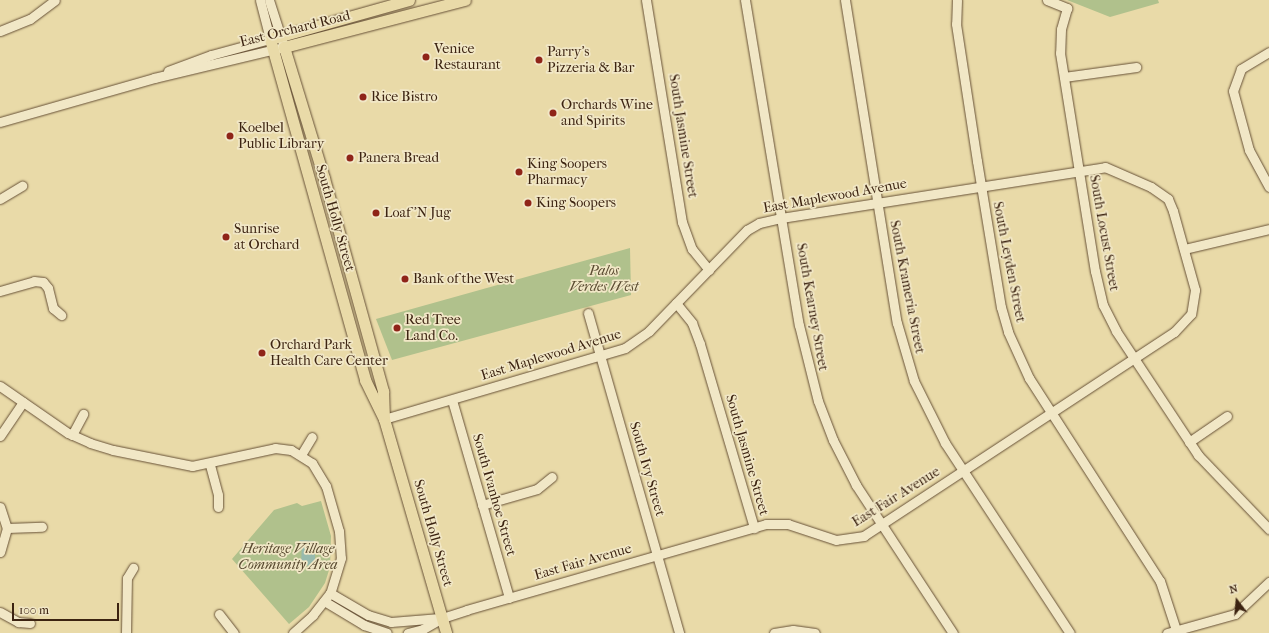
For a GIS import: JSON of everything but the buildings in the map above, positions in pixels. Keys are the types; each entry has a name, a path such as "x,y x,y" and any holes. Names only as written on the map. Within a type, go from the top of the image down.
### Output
{"main road":[{"name":"East Orchard Road","path":"276,43 409,0"},
{"name":"East Orchard Road","path":"276,43 465,0"},
{"name":"South Holly Street","path":"276,43 364,376 371,397 384,419"},
{"name":"South Holly Street","path":"276,43 324,178 383,391 384,419 446,633"}],"street":[{"path":"0,31 30,19 55,0"},
{"name":"South Holly Street","path":"260,0 276,43"},
{"name":"South Holly Street","path":"269,0 276,43"},
{"name":"South Jasmine Street","path":"646,0 683,226 692,249 709,270"},
{"name":"South Kearney Street","path":"745,0 804,353 818,401 842,459 882,525 953,633"},
{"name":"South Krameria Street","path":"845,0 896,317 905,356 927,411 963,472 1070,633"},
{"name":"South Leyden Street","path":"957,0 957,31 1001,307 1008,332 1025,371 1051,414 1160,581 1176,630"},
{"name":"South Locust Street","path":"1047,0 1067,8 1059,40 1064,77 1078,171 1098,287 1110,319 1134,359 1204,462 1269,529"},
{"name":"East Orchard Road","path":"0,122 154,78 205,57 276,43"},
{"path":"1269,52 1241,69 1233,91 1249,150 1269,187"},
{"path":"1064,77 1136,67"},
{"name":"East Maplewood Avenue","path":"384,419 600,357 634,343 676,304 747,230 758,223 781,218 1078,171 1111,168 1157,190 1170,204 1184,250"},
{"path":"0,199 22,186"},
{"path":"1184,250 1269,229"},
{"name":"East Fair Avenue","path":"330,593 368,615 385,621 398,622 442,618 774,523 788,524 828,539 842,541 864,536 1181,327 1191,314 1195,290 1184,250"},
{"path":"0,291 46,279 53,308 61,315"},
{"name":"South Jasmine Street","path":"676,304 692,324 700,344 754,528"},
{"name":"South Ivy Street","path":"588,313 679,633"},
{"path":"0,386 72,435 102,447 184,465 210,464 275,448 301,455 312,463 323,479 338,531 340,562 330,593 293,633"},
{"name":"South Ivanhoe Street","path":"452,400 509,598"},
{"path":"0,436 23,402"},
{"path":"72,435 83,414"},
{"path":"1189,442 1227,416"},
{"path":"301,455 312,437"},
{"path":"210,464 218,495 218,507"},
{"path":"482,506 537,489 552,478"},
{"path":"0,507 8,528 0,552"},
{"path":"8,528 42,527"},
{"path":"126,633 127,578 133,568"},
{"path":"1167,633 1235,614 1269,582"},
{"path":"324,601 364,625 384,633 385,621"},
{"path":"0,612 18,622 30,623"},
{"path":"218,614 234,633"},
{"name":"East Fair Avenue","path":"408,633 423,629 442,618"},
{"path":"774,633 793,630 815,633"}],"green space":[{"path":"1067,0 1158,0 1159,3 1110,17"},
{"name":"Palos Verdes West","path":"630,248 631,295 392,360 376,319"},
{"name":"Heritage Village Community Area","path":"321,501 331,536 330,567 325,583 309,607 289,624 232,559 274,510 297,503 302,506"}],"shaded area":[{"path":"299,540 315,541 315,566 301,565 302,543"}],"place":[{"name":"Venice Restaurant","path":"426,57"},
{"name":"Parry's Pizzeria & Bar","path":"539,60"},
{"name":"Rice Bistro","path":"363,97"},
{"name":"Orchards Wine and Spirits","path":"553,113"},
{"name":"Koelbel Public Library","path":"230,136"},
{"name":"Panera Bread","path":"350,158"},
{"name":"King Soopers Pharmacy","path":"519,172"},
{"name":"King Soopers","path":"528,203"},
{"name":"Loaf 'N Jug","path":"376,213"},
{"name":"Sunrise at Orchard","path":"226,237"},
{"name":"Bank of the West","path":"405,279"},
{"name":"Red Tree Land Co.","path":"397,328"},
{"name":"Orchard Park Health Care Center","path":"262,353"}]}
